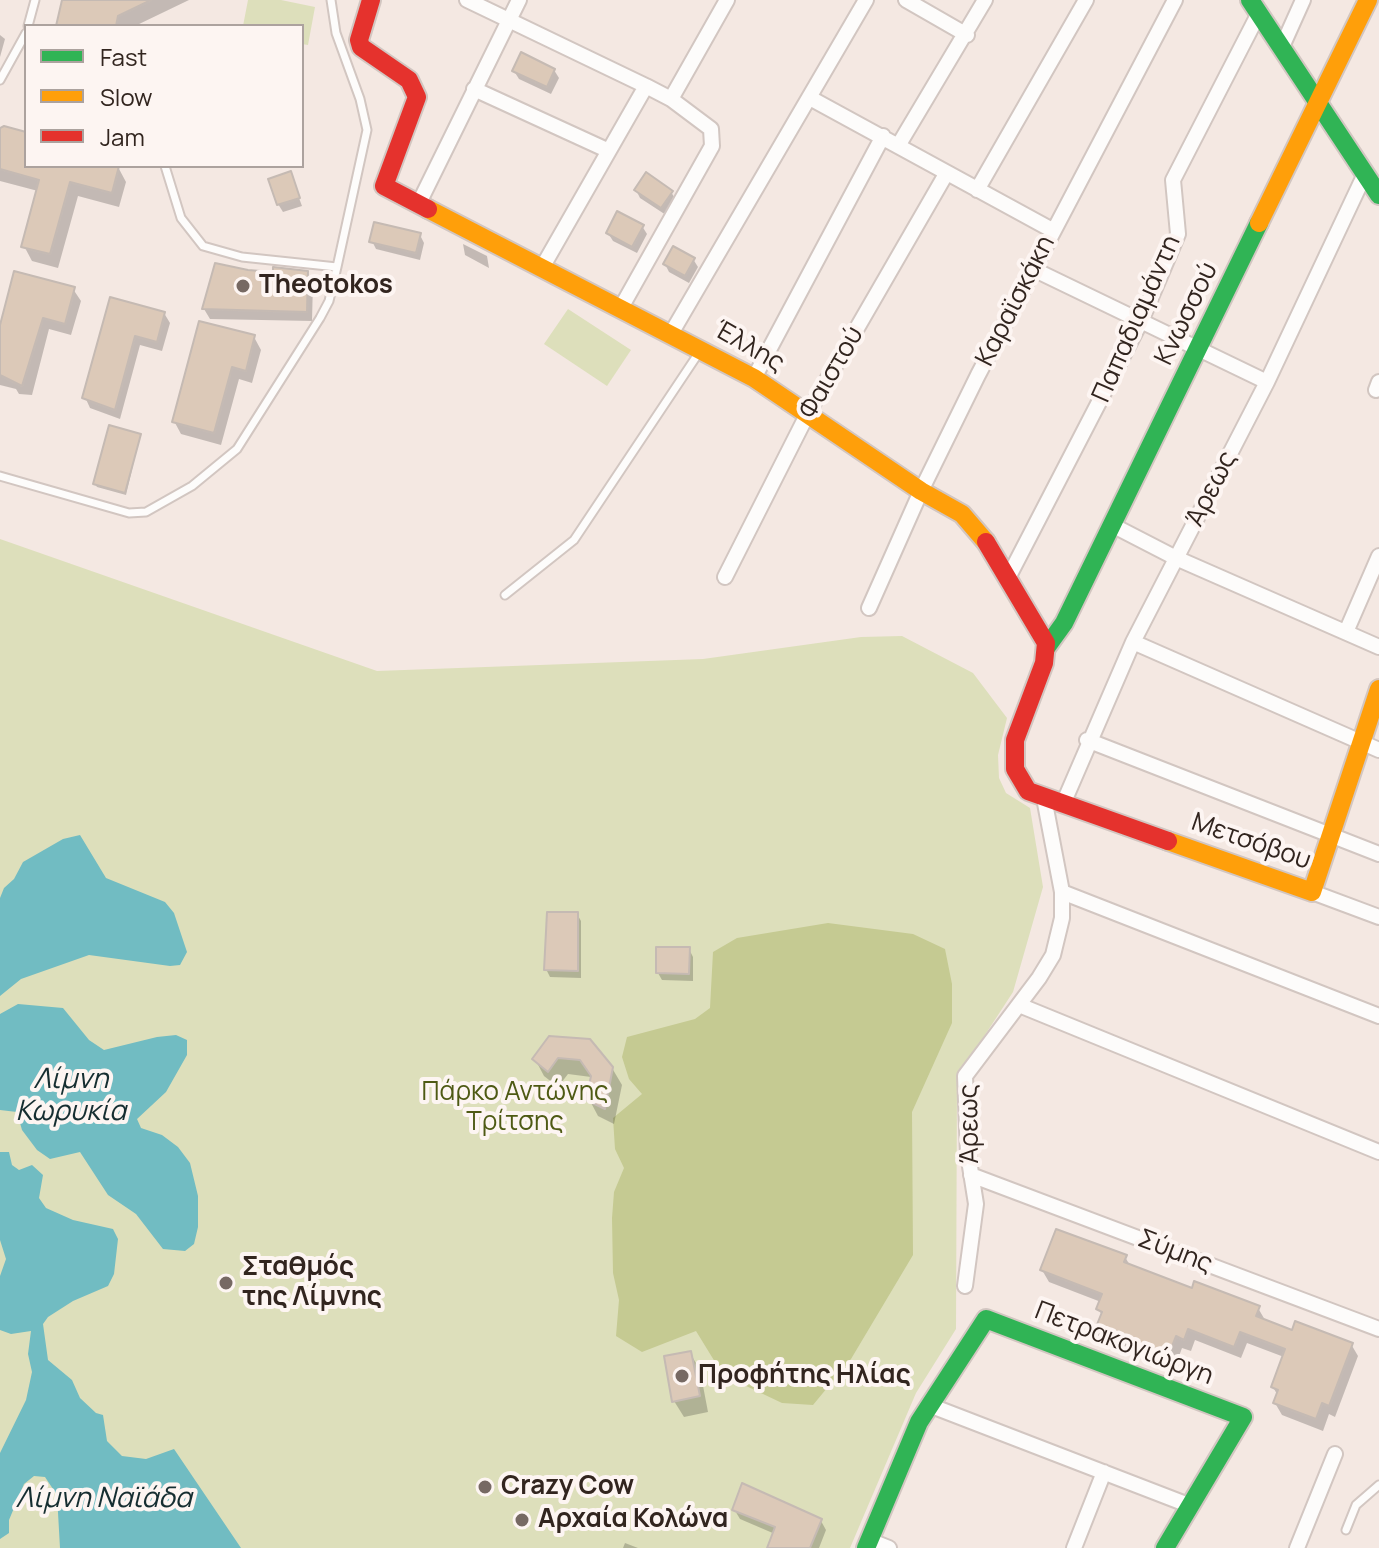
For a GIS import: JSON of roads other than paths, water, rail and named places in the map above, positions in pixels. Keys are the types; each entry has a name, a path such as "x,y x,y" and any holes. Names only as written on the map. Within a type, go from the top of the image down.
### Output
{"street":[{"name":"Έλλης","path":"371,0 359,40 361,47 409,80 417,97 384,178 384,186 622,306 754,378 921,491 966,517 1009,576 1039,626 1046,648"},
{"path":"467,0 510,18 671,99 711,129 712,146 622,306"},
{"path":"419,203 519,0"},
{"path":"671,99 727,0"},
{"path":"672,332 866,0"},
{"path":"906,0 967,35"},
{"path":"898,146 967,35 985,0"},
{"path":"977,190 1086,0"},
{"name":"Καραϊσκάκη","path":"869,608 921,491 1035,270 1052,230 1175,0"},
{"path":"1281,49 1303,0"},
{"name":"Κνωσσού","path":"1046,648 1064,623 1368,0"},
{"path":"1254,6 1379,195"},
{"name":"Παπαδιαμάντη","path":"1009,576 1141,321 1178,234 1173,180 1254,6"},
{"path":"543,266 646,86"},
{"path":"474,89 607,150"},
{"path":"810,98 1052,230"},
{"path":"754,378 883,136"},
{"name":"Φαιστού","path":"725,577 808,413 946,174"},
{"name":"Άρεως","path":"1063,804 1087,740 1133,642 1267,382 1364,176"},
{"path":"1035,270 1267,382"},
{"path":"1112,525 1176,558 1379,647"},
{"path":"1346,632 1379,556"},
{"path":"1133,642 1379,750"},
{"path":"1046,648 1041,674 1032,689 1015,740 1015,756 1018,778 1028,791 1063,804"},
{"name":"Μετσόβου","path":"1063,804 1312,892 1379,689"},
{"path":"1087,740 1379,854"},
{"name":"Άρεως","path":"965,1286 976,1216 965,1076 1053,955 1062,918 1062,892 1044,798"},
{"path":"1062,892 1379,1016"},
{"path":"1312,892 1379,917"},
{"path":"1019,1005 1379,1152"},
{"name":"Σύμης","path":"971,1175 1379,1329"},
{"name":"Πετρακογιώργη","path":"929,1405 986,1319 1243,1417 1191,1506"},
{"path":"889,1548 867,1544 929,1405 1191,1506 1165,1548"},
{"path":"1297,1548 1335,1454"},
{"path":"1074,1548 1104,1472"}],"lane":[{"path":"29,24 35,0"},
{"path":"0,476 129,513 146,512 192,486 237,449 329,301 367,130 360,99 336,33 331,0"},
{"path":"0,80 14,61 24,38"},
{"path":"166,168 181,218 203,246 242,257 337,267"},
{"path":"505,595 574,540 701,349"},
{"path":"1346,1530 1356,1505 1379,1485"}],"water":[{"path":"80,835 106,878 165,902 174,913 187,952 180,965 170,966 89,955 21,979 0,996 0,898 4,888 14,879 23,862 63,839"},
{"name":"Λίμνη Κωρυκία","path":"18,1004 63,1008 89,1040 104,1050 157,1037 176,1035 187,1040 187,1055 166,1092 137,1119 141,1128 162,1135 178,1147 190,1163 198,1196 198,1227 194,1244 185,1251 163,1249 136,1214 108,1195 80,1152 50,1159 37,1150 22,1130 17,1112 0,1110 0,1014"},
{"name":"Λίμνη Ναϊάδα","path":"0,1152 9,1152 12,1165 19,1170 32,1165 43,1175 39,1198 46,1208 73,1220 113,1229 118,1239 114,1274 108,1286 73,1301 48,1317 43,1324 48,1360 72,1380 80,1398 96,1413 103,1415 107,1441 122,1456 146,1459 174,1449 241,1548 60,1548 57,1495 45,1477 34,1476 24,1484 9,1520 9,1533 0,1539 0,1453 26,1400 32,1372 28,1354 31,1331 11,1334 0,1330 0,1276 6,1259 0,1240"}],"place":[{"name":"Theotokos","path":"243,286"},
{"name":"Σταθμός της Λίμνης","path":"226,1283"},
{"name":"Προφήτης Ηλίας","path":"682,1376"},
{"name":"Crazy Cow","path":"485,1487"},
{"name":"Αρχαία Κολώνα","path":"522,1520"}],"park label":[{"name":"Πάρκο Αντώνης Τρίτσης","path":"515,1108"}]}
